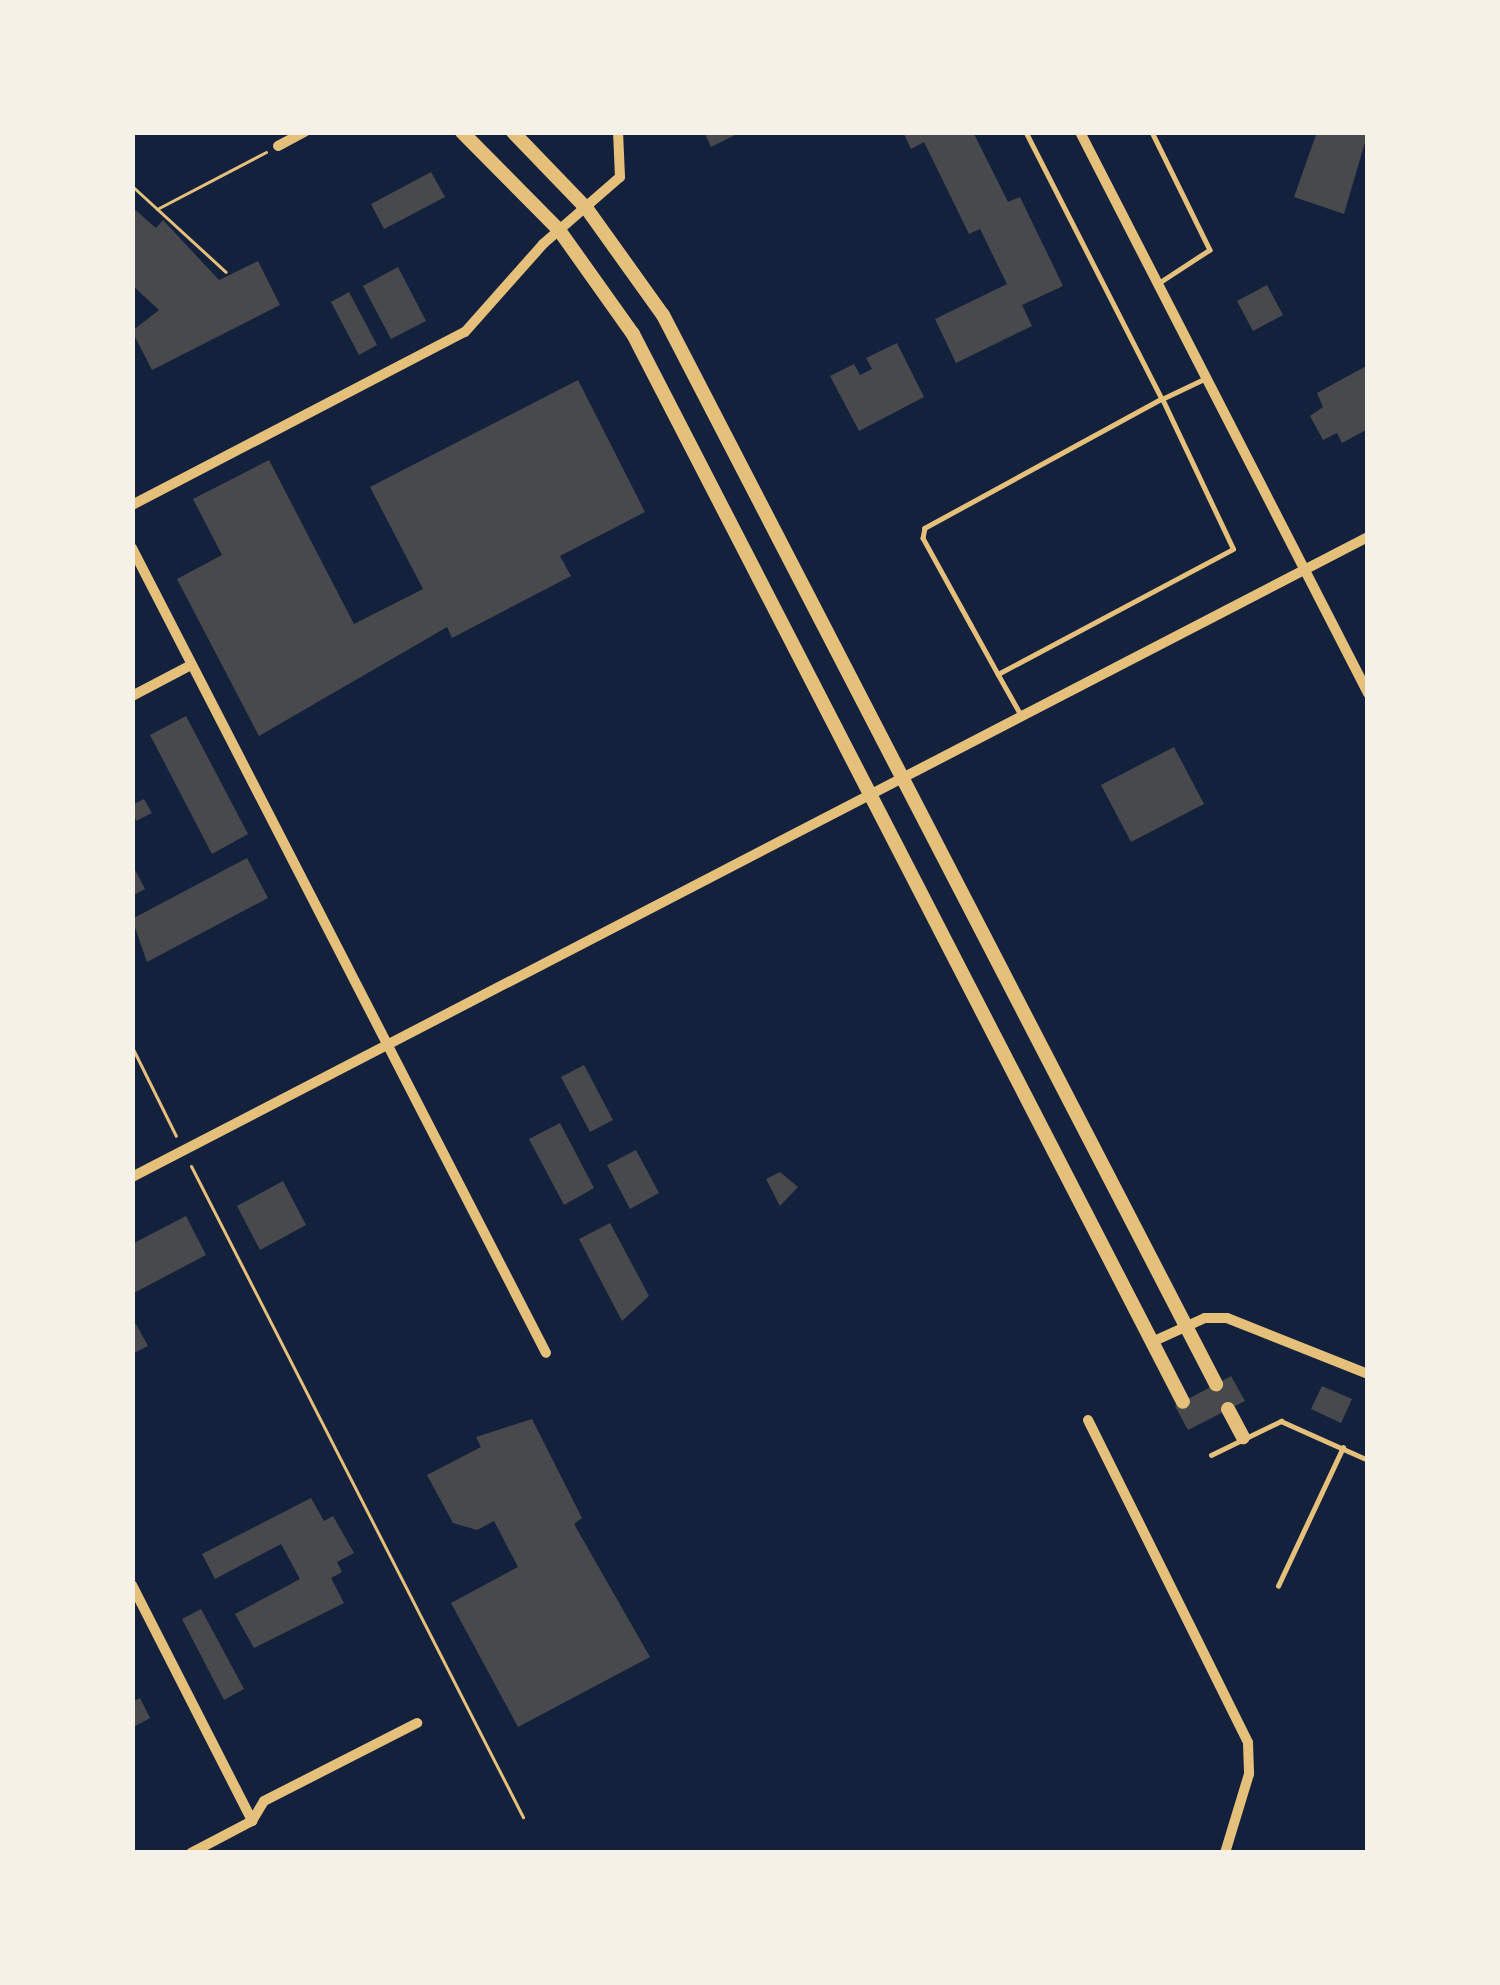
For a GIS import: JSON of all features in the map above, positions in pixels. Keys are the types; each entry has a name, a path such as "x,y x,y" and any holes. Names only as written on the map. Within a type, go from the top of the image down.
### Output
{"street":[{"path":"278,146 304,132"},
{"path":"462,132 559,230 633,334 1183,1402"},
{"path":"513,132 586,209 663,315 1216,1384"},
{"path":"132,505 465,332 559,230 620,177 618,132"},
{"path":"1080,132 1368,693"},
{"path":"132,1177 1368,537"},
{"path":"132,548 546,1353"},
{"path":"132,697 191,665"},
{"path":"1152,1342 1186,1325 1227,1318 1368,1374"},
{"path":"1228,1409 1243,1437"},
{"path":"1088,1420 1248,1743 1249,1774 1225,1853"},
{"path":"132,1585 252,1821"},
{"path":"191,1853 252,1821 264,1801 417,1723"}],"lane":[{"path":"998,674 1233,549 1026,132"},
{"path":"1152,132 1210,250 1158,284"},
{"path":"1022,718 925,528 1206,378"},
{"path":"1210,1455 1282,1421 1368,1460"},
{"path":"1278,1586 1343,1447"}],"path":[{"path":"157,209 278,146"},
{"path":"132,186 226,272"},
{"path":"132,1047 524,1817"}],"building":[{"path":"704,132 741,132 711,147"},
{"path":"903,132 973,132 1008,202 1020,197 1063,286 1022,305 1032,326 956,363 935,319 1007,284 980,229 969,234 924,142 911,149"},
{"path":"1317,132 1368,132 1344,214 1294,197"},
{"path":"431,172 445,197 384,229 371,204"},
{"path":"132,207 156,228 163,220 219,280 258,261 280,305 152,370 132,331 159,310 132,285"},
{"path":"398,267 426,321 391,339 363,286"},
{"path":"1267,285 1283,315 1253,331 1237,301"},
{"path":"349,292 377,345 359,355 331,302"},
{"path":"897,343 924,397 859,431 830,376 854,364 860,375 872,369 866,358"},
{"path":"1368,365 1368,429 1342,443 1337,433 1323,440 1310,416 1323,407 1317,393"},
{"path":"578,380 645,512 560,556 571,576 452,638 447,627 259,736 177,579 222,555 193,499 269,460 354,624 423,589 370,487"},
{"path":"186,716 248,834 212,854 150,735"},
{"path":"1174,747 1204,804 1131,842 1101,785"},
{"path":"144,799 152,813 136,821 132,805"},
{"path":"247,858 268,898 147,962 132,919"},
{"path":"132,864 145,889 132,896"},
{"path":"584,1065 613,1120 590,1132 561,1077"},
{"path":"560,1123 594,1188 564,1205 529,1139"},
{"path":"636,1150 659,1193 630,1209 607,1165"},
{"path":"780,1172 798,1187 780,1206 766,1179"},
{"path":"283,1181 306,1225 260,1250 237,1206"},
{"path":"186,1216 206,1255 132,1294 132,1244"},
{"path":"610,1223 649,1296 622,1321 579,1239"},
{"path":"136,1324 148,1346 132,1354 132,1326"},
{"path":"1231,1376 1245,1401 1188,1430 1175,1406"},
{"path":"1322,1386 1352,1399 1341,1423 1311,1409"},
{"path":"532,1419 582,1518 574,1524 650,1657 518,1727 451,1603 518,1567 494,1521 477,1530 453,1523 427,1475 481,1447 476,1437"},
{"path":"311,1498 324,1521 333,1516 354,1553 337,1562 342,1572 331,1578 344,1603 254,1648 235,1614 300,1579 281,1544 215,1579 202,1554"},
{"path":"201,1609 244,1689 224,1700 182,1619"},
{"path":"140,1698 150,1718 132,1728 132,1702"}]}
